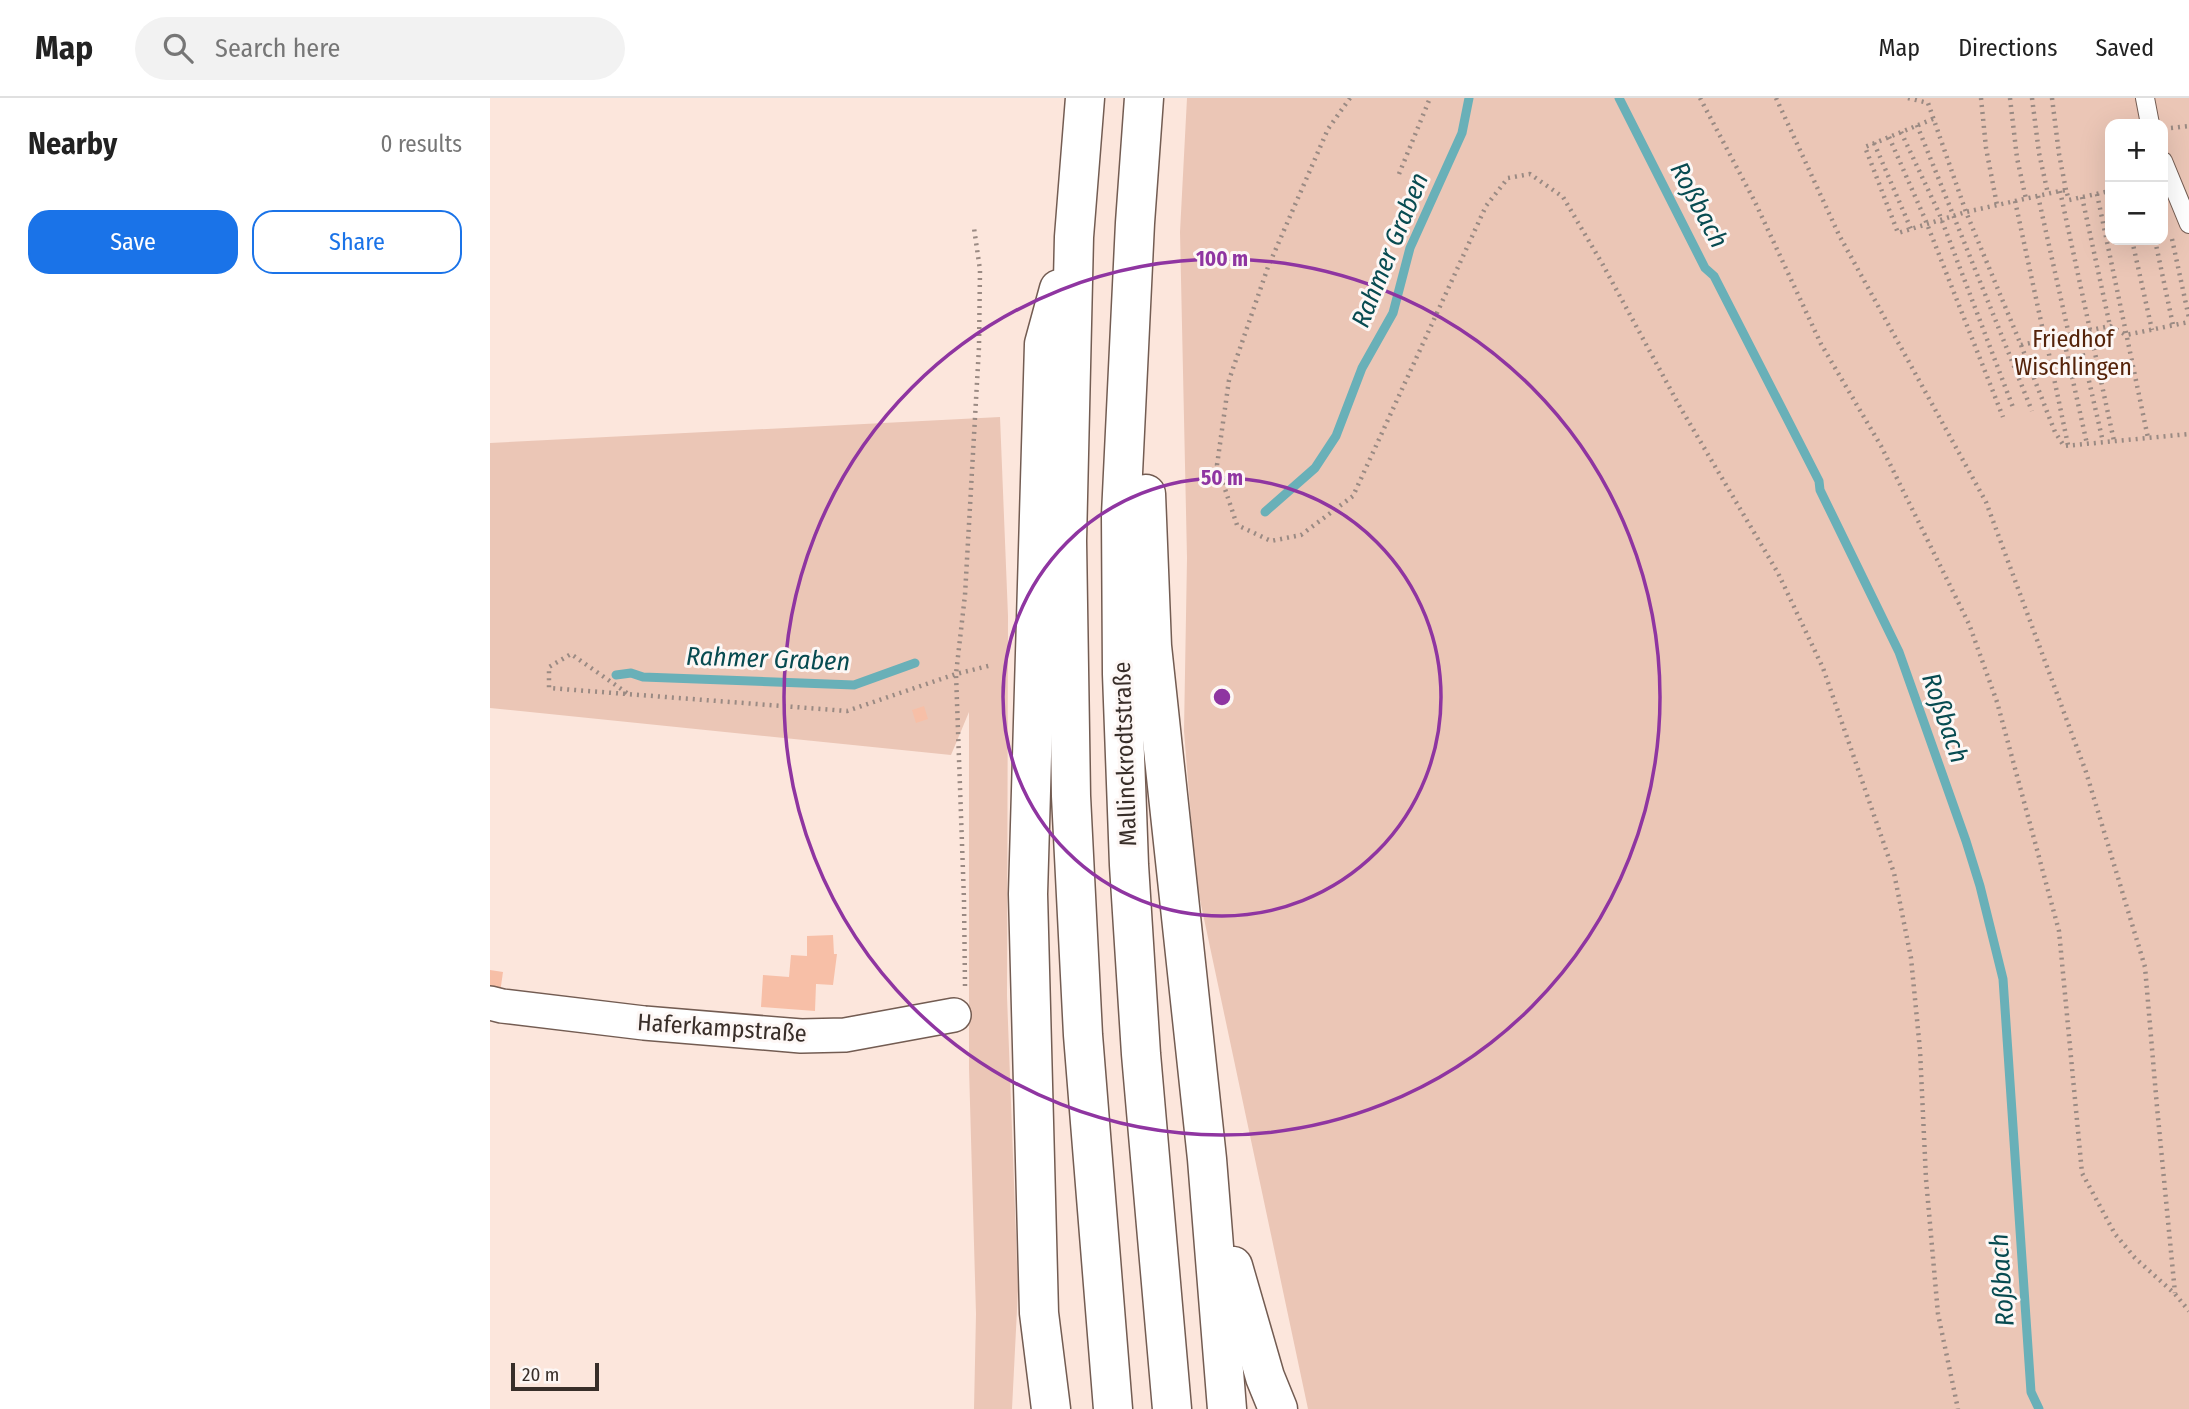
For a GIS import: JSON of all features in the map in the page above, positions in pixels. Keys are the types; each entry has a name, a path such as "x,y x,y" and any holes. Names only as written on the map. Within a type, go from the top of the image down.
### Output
{"highway":[{"path":"1085,98 1074,237 1067,541 1071,796 1083,1034 1113,1409"},
{"name":"Mallinckrodtstraße","path":"1144,98 1135,223 1121,515 1123,688 1129,864 1141,1054 1172,1409"},
{"path":"1135,223 1152,646 1207,1159 1227,1409"},
{"path":"1051,1409 1039,1313 1028,894 1044,344 1074,237"},
{"path":"1207,1159 1240,1294 1265,1377 1278,1409"},
{"path":"1029,1409 1039,1313"}],"street":[{"name":"Haferkampstraße","path":"490,1003 644,1023 801,1036 845,1035 954,1015"}],"lane":[{"path":"2145,98 2149,119"},
{"path":"2168,173 2189,224"}],"path":[{"path":"1350,98 1328,130 1268,267 1229,380 1217,465 1237,525 1271,541 1301,535 1353,496 1486,206 1508,178 1530,174 1563,197 1603,264 1680,407 1778,573 1824,668 1894,873 1913,971 1926,1179 1938,1314 1958,1409"},
{"path":"1399,174 1430,98"},
{"path":"1700,98 1755,202 1821,344 1881,446 1969,624 1997,702 2059,931 2082,1174 2115,1234 2135,1258 2175,1294 2189,1311"},
{"path":"1776,98 1839,235 1986,502 2086,772 2145,967 2175,1294"},
{"path":"1908,98 1928,100 1966,212 2055,432 2064,446 2189,434"},
{"path":"1981,98 1986,148 1997,205"},
{"path":"2010,98 2025,199"},
{"path":"2032,98 2039,153 2048,194"},
{"path":"2052,98 2063,190 2115,441"},
{"path":"1933,118 1864,147 1898,233 1966,212 2063,190"},
{"path":"1917,125 2032,411"},
{"path":"2168,128 2189,126"},
{"path":"1901,132 1941,220 2014,410"},
{"path":"1889,137 2003,417"},
{"path":"1874,143 1911,229"},
{"path":"2063,190 2069,200 2105,192"},
{"path":"2098,194 2148,438"},
{"path":"2038,196 2087,444"},
{"path":"2082,197 2110,326"},
{"path":"2015,201 2068,445"},
{"path":"954,1015 965,1000 956,674 965,596 979,347 980,270 974,228"},
{"path":"2021,345 2110,326 2126,335 2189,320 2172,237"},
{"path":"2133,245 2152,330"},
{"path":"2156,245 2174,325"},
{"path":"2078,333 2103,442"},
{"path":"627,693 571,654 549,667 549,688 846,711 956,674 992,665"}],"green space":[{"name":"Friedhof Wischlingen","path":"1187,98 2189,98 2189,1409 1308,1409 1196,881 1184,731 1187,558 1180,232"},
{"path":"1000,417 1008,616 1007,996 1018,1290 1012,1409 974,1409 976,1314 969,1068 969,712 951,755 490,708 490,443"}],"building":[{"path":"924,706 928,719 916,723 912,710"},
{"path":"833,935 834,954 837,954 833,985 816,984 815,1011 761,1007 763,975 789,977 791,955 807,956 807,936"},
{"path":"490,970 503,972 500,993 490,991"}],"waterway":[{"name":"Rahmer Graben","path":"1265,512 1315,468 1336,436 1362,368 1393,313 1410,248 1462,133 1469,98"},
{"name":"Roßbach","path":"1619,98 1705,268 1714,276 1819,481 1820,490 1899,652 1966,841 2003,979 2031,1392 2039,1409"},
{"name":"Rahmer Graben","path":"616,675 631,673 643,677 854,685 915,663"}]}
